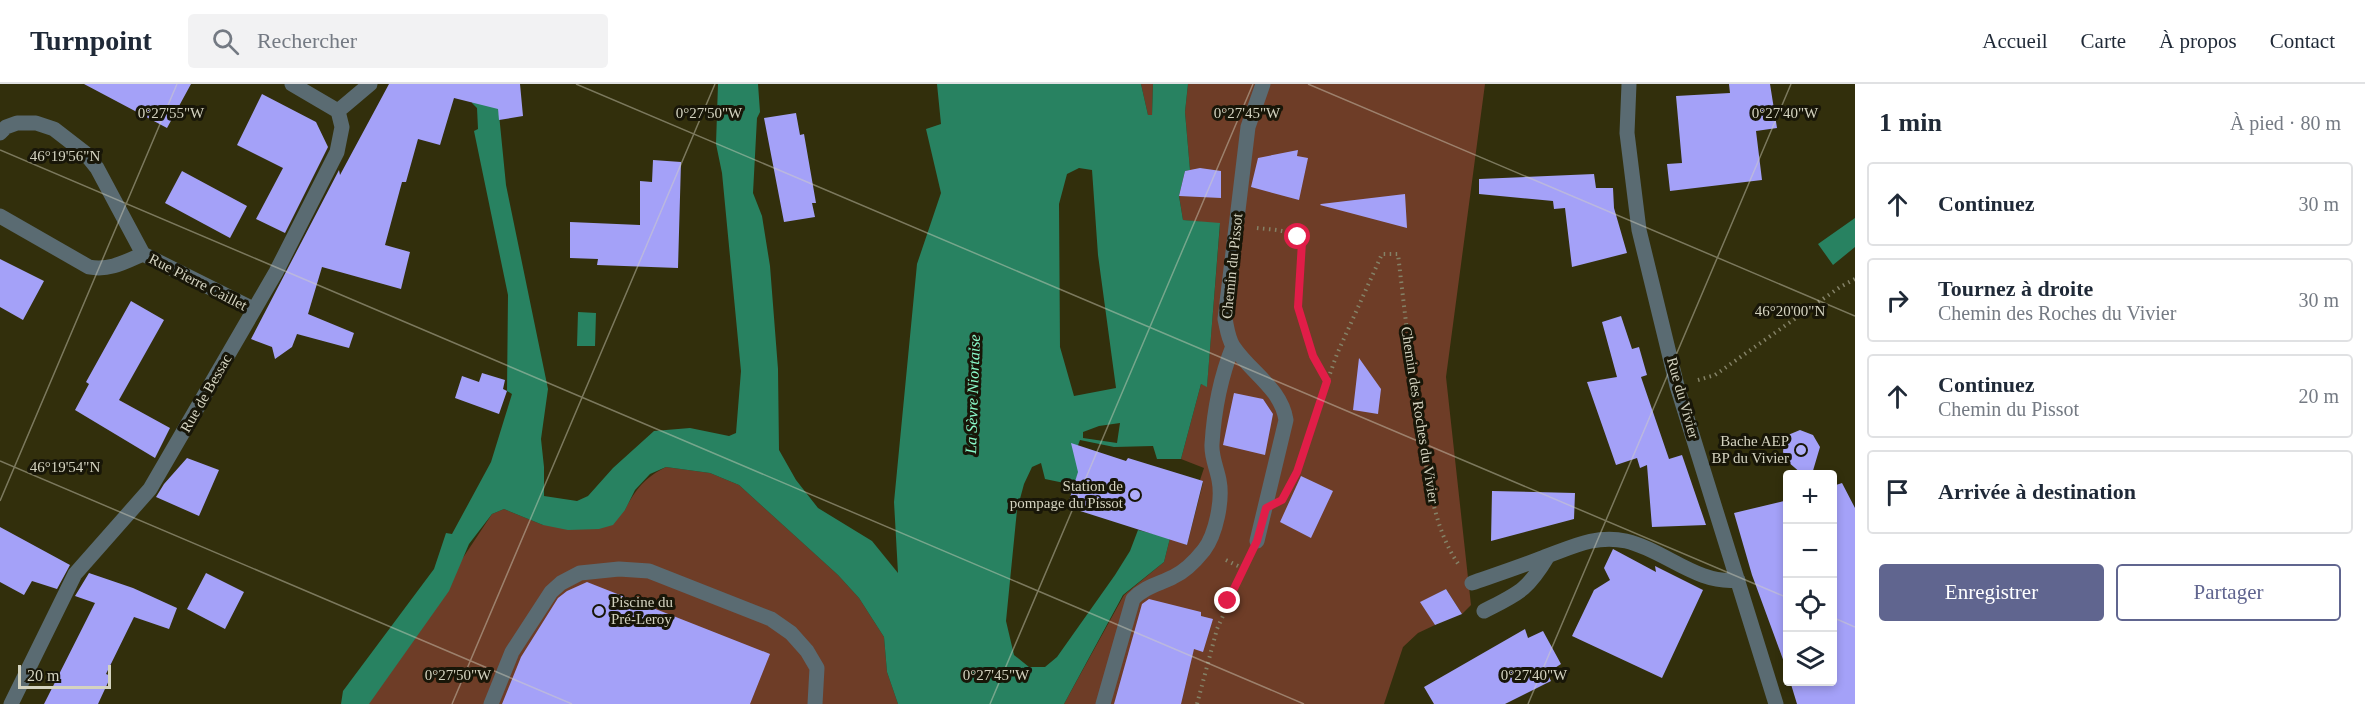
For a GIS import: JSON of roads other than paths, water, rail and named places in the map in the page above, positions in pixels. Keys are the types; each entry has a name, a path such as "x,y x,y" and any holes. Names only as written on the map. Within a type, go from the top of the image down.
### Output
{"street":[{"path":"292,84 338,111 370,84"},
{"name":"Chemin du Pissot","path":"1257,541 1286,420 1284,408 1277,397 1233,346 1225,319 1248,127 1263,84"},
{"name":"Rue du Vivier","path":"1629,84 1627,133 1639,230 1677,386 1776,704"},
{"name":"Rue de Bessac","path":"11,704 75,574 150,489 276,272 337,152 342,127 338,111"},
{"name":"Rue Pierre Caillet","path":"0,133 6,127 17,123 36,123 54,129 85,153 97,168 143,254 253,309"},
{"name":"Rue Pierre Caillet","path":"0,216 88,267 99,269 112,267 143,254"},
{"path":"1103,704 1133,599 1146,588 1176,576 1204,550 1211,536 1219,504 1220,484 1211,447 1226,362 1233,346"},
{"path":"1472,583 1568,547 1596,540 1626,541 1648,548 1704,577 1724,581 1738,580"},
{"path":"1484,611 1519,594 1534,579 1548,556"},
{"path":"491,704 512,652 551,592 561,583 580,573 619,569 649,571 771,619 791,633 807,651 817,668 814,704"}],"water":[{"name":"La Sèvre Niortaise","path":"471,84 496,84 506,185 548,389 541,439 544,496 577,501 588,496 613,468 654,431 690,428 729,436 736,433 741,371 722,173 716,144 718,84 758,84 760,112 757,118 753,193 762,216 770,266 778,369 779,450 796,480 818,508 872,541 898,573 894,502 917,264 941,193 926,129 941,124 937,84 1141,84 1148,115 1152,115 1153,84 1188,84 1185,112 1190,170 1185,171 1179,196 1183,220 1220,223 1207,387 1201,384 1181,459 1157,459 1153,446 1114,447 1080,440 1077,448 1079,472 1074,485 1045,479 1041,463 1032,467 1024,484 1017,510 1006,621 1014,655 1029,667 1045,667 1057,657 1115,575 1130,551 1138,530 1170,538 1164,562 1123,595 1064,704 898,704 887,672 884,637 859,598 838,575 739,485 710,473 666,467 650,474 635,490 625,510 613,525 599,529 568,530 543,525 504,509 492,514 469,544 449,591 369,704 341,704 343,691 434,569 446,533 452,534 491,462 512,394 507,391 508,295 474,131 478,129 477,108 472,103","holes":["1079,168 1092,170 1098,255 1116,388 1074,396 1060,347 1059,204 1067,174","1120,423 1117,443 1083,438 1083,432 1099,426"]},
{"path":"1855,218 1855,247 1833,265 1818,244"},
{"path":"578,312 596,313 595,346 577,346"}],"place":[{"name":"Bache AEP BP du Vivier","path":"1801,450"},
{"name":"Station de pompage du Pissot","path":"1135,495"},
{"name":"Piscine du Pré-Leroy","path":"599,611"}]}
